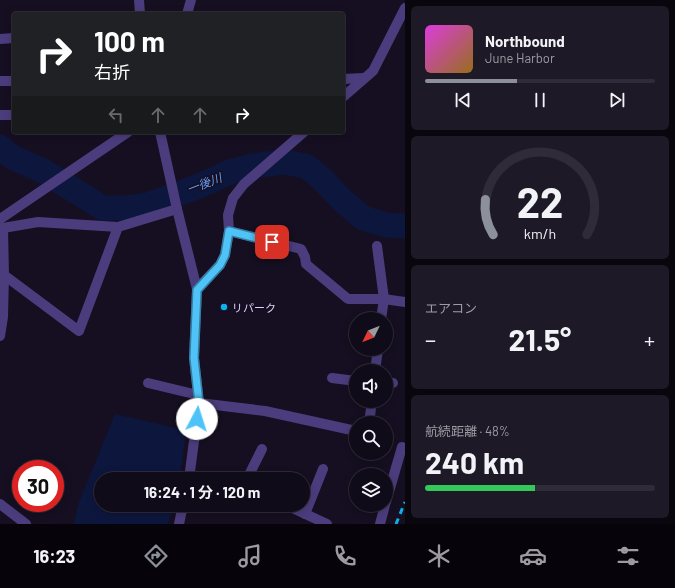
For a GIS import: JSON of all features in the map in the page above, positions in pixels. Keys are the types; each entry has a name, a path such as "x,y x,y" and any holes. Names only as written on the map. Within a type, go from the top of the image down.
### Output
{"street":[{"path":"139,0 140,12"},
{"path":"188,12 191,0"},
{"path":"345,95 373,71 405,8"},
{"path":"0,39 12,38"},
{"path":"345,79 364,78"},
{"path":"0,81 12,81"},
{"path":"0,115 12,115"},
{"path":"1,225 48,186 125,134"},
{"path":"160,134 176,206 197,290 194,358 198,399 189,472"},
{"path":"197,290 220,265 225,255 229,231 228,215 233,198 244,184 302,134"},
{"path":"1,225 38,222 118,227 176,206"},
{"path":"0,336 3,317 4,275 1,225"},
{"path":"4,275 79,331 118,227"},
{"path":"229,231 301,249 305,257 306,264 348,299 384,299 405,302"},
{"path":"376,246 384,299 382,312"},
{"path":"332,378 349,380"},
{"path":"148,383 198,399 349,429"},
{"path":"393,478 402,447"},
{"path":"250,472 262,449"},
{"path":"306,514 323,469"},
{"path":"0,504 26,524"},
{"path":"179,524 182,512"},
{"path":"302,512 327,524"},
{"path":"380,524 383,512"}],"water":[{"path":"115,414 186,430 181,472 94,472 94,512 171,512 168,524 74,524 78,505"}],"waterway":[{"name":"一後川","path":"0,147 12,157 43,171 103,208 126,208 148,205 199,186 230,172 251,166 284,162 306,166 321,178 341,199 363,218 387,225 405,226"}],"railway":[{"path":"396,524 405,502"}],"place":[{"name":"リパーク","path":"224,307"}],"route":[{"path":"197,419 199,403 194,358 197,290 220,265 225,255 229,231 272,242"}]}
